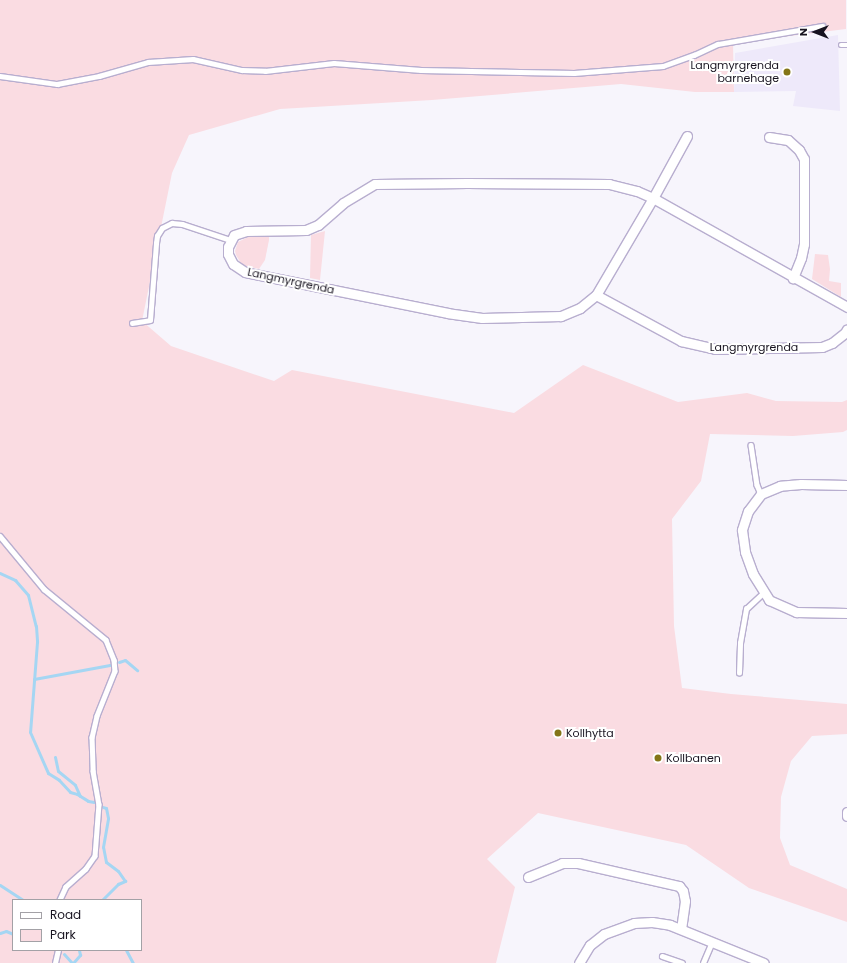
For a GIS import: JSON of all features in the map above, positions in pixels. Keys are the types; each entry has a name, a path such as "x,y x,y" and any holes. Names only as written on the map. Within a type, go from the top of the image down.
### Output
{"street":[{"name":"Langmyrgrenda","path":"230,240 228,246 230,260 245,272 448,314 482,318 561,316 580,308 596,295 653,198 687,136"},
{"path":"769,137 788,140 799,150 804,159 804,244 801,258 793,278"},
{"path":"230,240 234,235 246,231 306,230 318,225 343,203 375,184 609,184 637,191 653,198 847,307"},
{"name":"Langmyrgrenda","path":"596,295 681,341 715,349 822,347 832,343 845,333 847,329"},
{"path":"847,485 801,484 780,486 761,494 748,511 742,530 745,552 753,574 769,600 796,612 847,613"},
{"path":"528,878 562,863 578,863 679,886 683,891 685,901 681,929"},
{"path":"579,963 590,945 604,934 634,923 652,922 670,925 681,929 764,963"}],"lane":[{"path":"0,76 57,84 99,76 148,62 193,59 242,70 266,71 334,63 421,70 574,73 663,66 694,55 718,44 822,26"},
{"path":"841,44 847,45"},
{"path":"132,323 150,320 156,243 157,236 162,228 172,223 177,223 230,240"},
{"path":"751,445 757,485 761,494"},
{"path":"0,536 44,589 106,640 114,660 115,671 97,716 92,737 93,771 99,804 95,856 86,869 66,887 60,899"},
{"path":"739,672 740,643 746,609 764,592"},
{"path":"703,963 712,942"},
{"path":"55,963 58,951"},
{"path":"662,956 682,963"}],"shaded area":[{"name":"Langmyrgrenda barnehage","path":"838,35 840,111 793,106 796,91 734,92 735,53"}],"green space":[{"path":"0,0 846,0 846,29 733,43 734,92 695,92 621,84 432,100 280,109 189,135 172,173 142,321 171,346 274,381 292,370 514,413 583,365 678,402 747,393 776,401 842,402 847,400 847,430 843,432 793,436 710,434 701,481 672,519 674,626 682,688 731,694 847,704 847,734 812,736 791,761 781,797 780,838 790,865 847,889 847,922 749,888 686,845 538,813 487,859 515,887 496,963 0,963"},
{"path":"325,231 320,280 310,278 311,235"},
{"path":"250,236 269,236 265,260 259,269 242,265 236,255 235,251 238,242"},
{"path":"815,254 828,255 830,269 829,281 841,283 841,297 812,279"}],"waterway":[{"path":"0,573 15,580 28,595 36,626 37,642 30,732 48,773 59,780 70,792 77,794 88,801 94,802"},
{"path":"119,662 125,660 137,670"},
{"path":"34,679 110,665"},
{"path":"55,757 58,771 75,785 80,796"},
{"path":"103,807 106,808 108,818 103,847 106,862 118,871 125,881 118,884 103,899"},
{"path":"0,885 21,899"},
{"path":"0,933 6,931 12,934"},
{"path":"73,963 80,955 79,951"},
{"path":"127,951 133,963"},
{"path":"64,954 72,963"}],"place":[{"name":"Langmyrgrenda barnehage","path":"787,72"},
{"name":"Kollhytta","path":"558,733"},
{"name":"Kollbanen","path":"658,758"}]}
